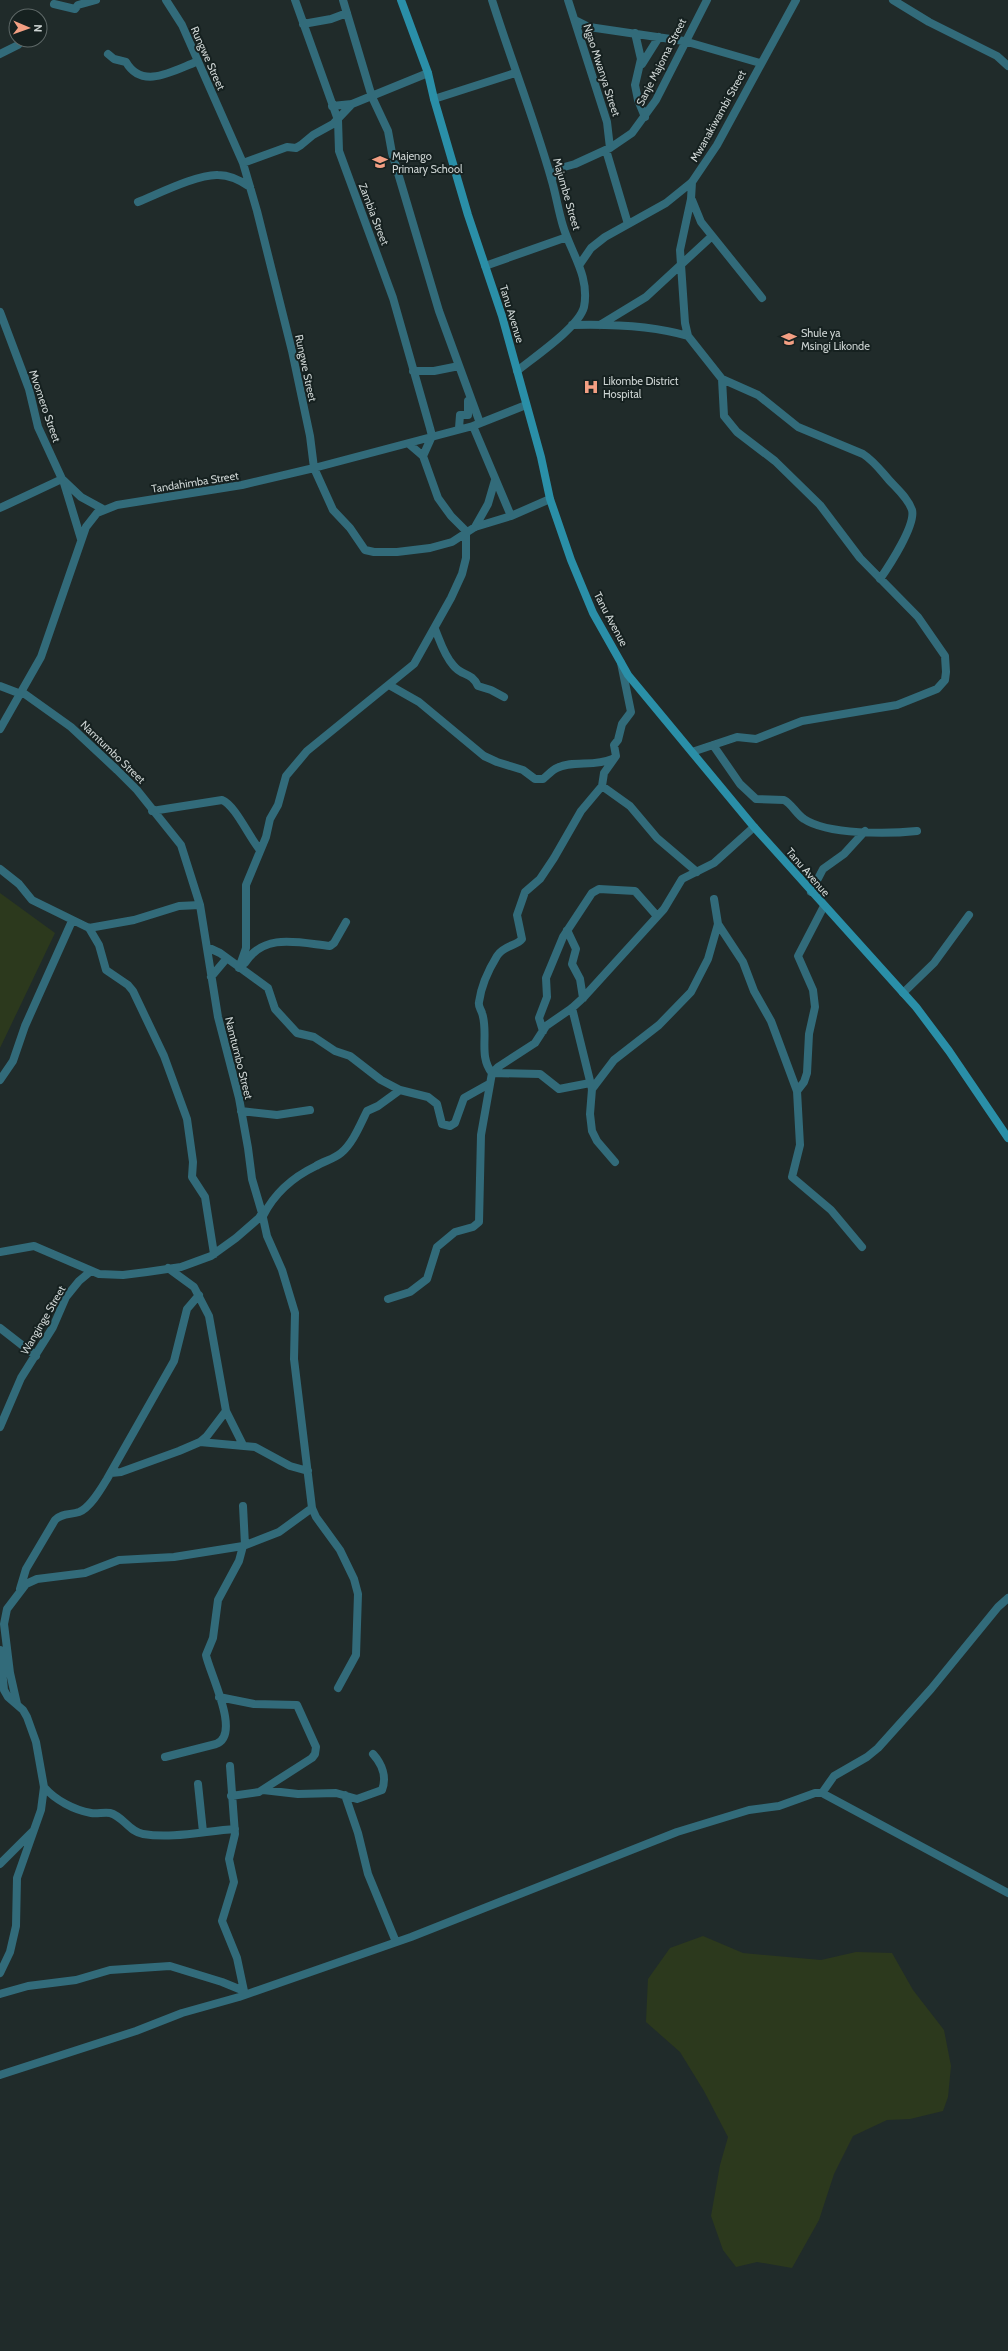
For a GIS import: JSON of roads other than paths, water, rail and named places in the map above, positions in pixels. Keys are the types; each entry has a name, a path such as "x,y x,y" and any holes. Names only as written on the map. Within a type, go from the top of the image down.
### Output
{"street":[{"path":"54,4 75,9 78,5 96,0"},
{"name":"Rungwe Street","path":"166,0 182,25 196,62 243,163 292,351 310,436 314,468 333,510 350,528 365,550 382,553 430,548 452,542 466,531 511,516 550,498"},
{"name":"Zambia Street","path":"295,0 338,120 339,151 393,298 432,436"},
{"path":"342,0 372,97 388,131 392,153 439,310 459,366 476,424 495,479 511,516"},
{"name":"Tanu Avenue","path":"401,0 428,73 434,99 517,371 541,457 550,498 571,560 593,613 628,675 754,827 903,993 949,1051 1008,1138"},
{"name":"Majumbe Street","path":"492,0 515,73 552,179 567,237 580,264 584,306 580,316 572,325 517,371"},
{"name":"Ngao Mwanya Street","path":"568,0 607,122 608,149 628,224"},
{"name":"Sanje Majoma Street","path":"557,169 575,164 608,149 632,133 645,117 665,83 684,41 707,0"},
{"name":"Mwanakiwambi Street","path":"580,264 591,248 628,224 666,203 692,182 717,145 760,63 796,0"},
{"path":"893,0 929,22 997,56 1008,66"},
{"path":"303,24 331,19 347,13"},
{"path":"575,20 590,27 684,41 760,63"},
{"path":"635,33 641,56 641,65"},
{"path":"645,117 638,100 635,85 641,65 659,37"},
{"path":"0,54 12,48"},
{"path":"108,54 114,59 126,62 132,72 143,76 166,74 196,62"},
{"path":"332,106 352,104 428,73"},
{"path":"434,99 515,73"},
{"path":"243,163 287,147 296,148 338,120 352,104"},
{"path":"546,163 557,169 552,179"},
{"path":"138,202 193,180 214,175 236,178 250,187"},
{"path":"692,182 691,199 682,241 681,264 688,336 722,379 758,395 798,427 863,454 872,460 902,494 910,506 912,517 894,557 880,579"},
{"path":"691,199 699,219 762,298"},
{"path":"600,325 646,297 712,236"},
{"path":"485,266 567,237"},
{"name":"Mvomero Street","path":"0,312 29,389 38,427 63,481 89,502 103,509"},
{"path":"572,325 600,325 662,329 688,336"},
{"path":"413,371 434,371 459,366"},
{"path":"692,752 737,737 756,739 802,721 897,706 932,692 942,685 945,680 946,664 938,645 918,617 860,558 820,505 775,461 749,443 728,424 724,416 722,379"},
{"path":"459,428 460,415 468,415 469,410 467,392"},
{"name":"Tandahimba Street","path":"103,509 130,502 242,485 314,468 409,444 476,424 526,405"},
{"path":"423,456 432,436"},
{"path":"240,968 246,948 246,885 270,819 278,805 284,781 293,766 307,751 414,664 435,629 462,574 466,558 466,531 451,516 438,498 423,456 409,444"},
{"path":"475,527 488,504 495,479"},
{"path":"0,508 63,481 81,539"},
{"path":"0,729 22,693 41,657 81,539 92,518 103,509"},
{"path":"435,629 446,655 453,666 474,678 478,686 491,690 504,697"},
{"path":"492,1073 486,1063 482,1013 478,1005 482,991 498,955 509,945 521,941 517,915 525,892 540,879 581,811 602,786 602,777 612,759 617,755 614,745 618,740 621,727 631,712 621,662"},
{"path":"389,685 419,702 484,756 497,762 523,770 537,780 543,779 556,768 564,765 588,765 612,759"},
{"name":"Namtumbo Street","path":"0,686 22,693 71,727 92,745 137,790 152,811 176,837 181,845 200,905 211,977 241,1112 252,1179 268,1236 282,1270 295,1313 294,1359 312,1508"},
{"path":"712,745 740,784 756,800 784,800 804,819 819,826 865,831 917,831"},
{"path":"602,786 630,806 658,838 697,872"},
{"path":"152,811 222,800 232,806 249,837 260,850"},
{"path":"388,1299 402,1295 420,1284 431,1272 437,1248 455,1232 473,1228 479,1222 481,1135 492,1073 498,1067 535,1043 543,1031 583,998 667,905 682,879 714,864 754,827"},
{"path":"811,892 823,869 844,854 865,831"},
{"path":"0,869 19,884 32,900 72,921 89,928 134,920 179,906 200,905"},
{"path":"543,1031 539,1018 547,997 546,978 567,930 589,897 599,889 635,891 657,916"},
{"path":"714,898 718,924 743,962 754,991 771,1021 797,1091 800,1145 792,1177 831,1210 862,1247"},
{"path":"797,1091 804,1082 807,1073 809,1034 815,1007 813,990 798,956 824,906"},
{"path":"903,993 934,963 969,915"},
{"path":"0,1080 13,1061 23,1030 72,921"},
{"path":"240,968 251,954 269,944 295,941 330,946 334,943 346,922"},
{"path":"492,1073 540,1074 559,1089 591,1086 614,1060 659,1025 691,992 708,959 718,924"},
{"path":"89,928 99,945 106,970 128,984 136,995 164,1056 187,1119 193,1162 192,1177 205,1197 214,1254"},
{"path":"567,930 576,948 572,964 580,979 583,998"},
{"path":"207,947 226,958 268,988 275,1008 289,1022 295,1031 314,1037 335,1051 350,1056 381,1080 400,1090 428,1097 436,1104 442,1124 450,1126 455,1123 464,1098 489,1084"},
{"path":"211,977 226,958"},
{"path":"572,1008 591,1086 590,1114 592,1132 597,1141 615,1162"},
{"path":"0,1252 34,1246 91,1271 123,1275 199,1262 214,1254 236,1238 262,1214 283,1187 315,1166 340,1154 356,1134 367,1111 378,1106 400,1090"},
{"path":"241,1112 277,1115 310,1110"},
{"path":"168,1268 184,1278 199,1295 209,1316 226,1411 243,1446"},
{"name":"Wanginge Street","path":"0,1427 23,1375 53,1327 66,1297 79,1281 91,1271"},
{"path":"19,1592 26,1569 55,1520 60,1516 83,1509 101,1490 174,1361 187,1309 199,1295"},
{"path":"0,1328 36,1356"},
{"path":"111,1473 121,1472 179,1452 200,1442 207,1436 226,1411"},
{"path":"200,1442 255,1447 290,1466 308,1471"},
{"path":"165,1757 220,1743 226,1728 216,1682 206,1655 213,1638 218,1600 239,1561 244,1545 243,1506"},
{"path":"17,1704 10,1673 4,1624 7,1609 26,1584 37,1579 85,1573 119,1560 174,1557 244,1545 279,1532 312,1508 316,1517 340,1550 354,1579 358,1594 356,1655 338,1688"},
{"path":"822,1794 834,1776 863,1759 878,1748 931,1689 998,1607 1008,1598"},
{"path":"0,1650 3,1694 17,1704 27,1717 36,1742 44,1787 41,1810 17,1878 16,1926 10,1952 0,1973"},
{"path":"219,1697 254,1704 295,1704 298,1706 316,1747 316,1754 263,1790 253,1794 231,1796"},
{"path":"263,1790 298,1794 336,1793 357,1799 382,1790 383,1771 373,1754"},
{"path":"230,1766 235,1839 229,1855 234,1882 222,1921 237,1958 243,1993"},
{"path":"198,1784 203,1832"},
{"path":"44,1787 50,1795 68,1805 91,1813 111,1813 135,1831 143,1834 174,1835 235,1829"},
{"path":"0,2074 396,1942 677,1832 749,1810 779,1806 815,1793 822,1794 1008,1893"},
{"path":"345,1795 358,1833 368,1874 396,1942"},
{"path":"0,1864 35,1829"},
{"path":"0,1994 28,1986 76,1980 110,1970 170,1966 222,1982 243,1993"}],"place":[{"name":"Majengo Primary School","path":"380,162"},
{"name":"Shule ya Msingi Likonde","path":"789,339"},
{"name":"Likombe District Hospital","path":"591,387"}]}
